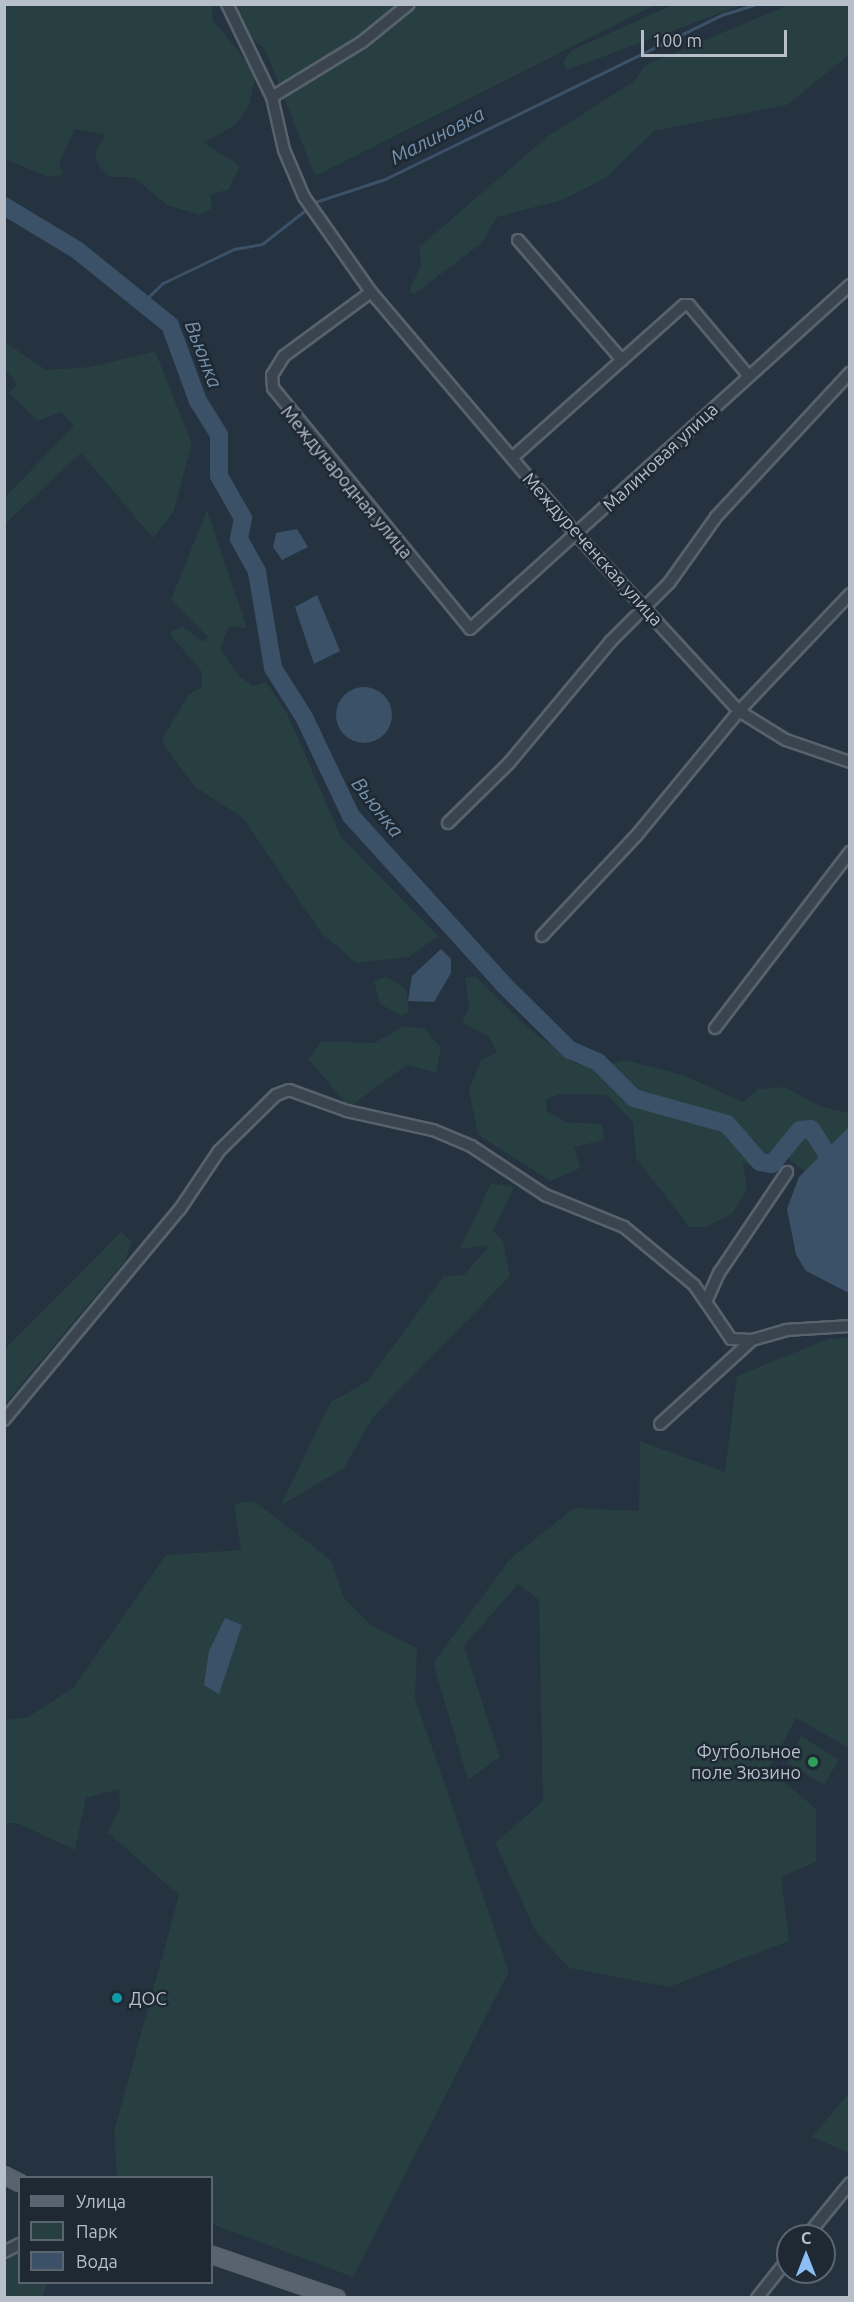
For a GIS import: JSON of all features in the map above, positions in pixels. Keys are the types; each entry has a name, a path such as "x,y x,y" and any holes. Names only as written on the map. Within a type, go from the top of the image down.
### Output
{"main road":[{"path":"4,2175 18,2181"},
{"path":"213,2255 337,2298"}],"street":[{"name":"Междуреченская улица","path":"227,4 272,97 284,150 304,197 371,292 577,535 739,711 786,740 849,762"},
{"path":"272,97 362,42 408,4"},
{"path":"518,240 622,360"},
{"name":"Малиновая улица","path":"470,628 577,535 748,375 849,285"},
{"name":"Международная улица","path":"371,292 284,356 272,375 273,388 470,628"},
{"path":"512,458 622,360 689,305 748,375"},
{"path":"448,823 509,763 610,642 646,609 716,517 849,373"},
{"path":"542,936 636,836 739,711 849,594"},
{"path":"715,1028 849,852"},
{"path":"4,1420 180,1209 219,1151 276,1095 289,1090 347,1111 433,1130 471,1146 545,1195 624,1227 694,1285 731,1339 752,1340 786,1330 849,1326"},
{"path":"706,1302 719,1273 787,1172"},
{"path":"660,1424 752,1340"},
{"path":"817,2224 849,2183"},
{"path":"4,2252 18,2245"},
{"path":"757,2298 776,2274"}],"green space":[{"path":"228,4 655,5 315,176 265,49 227,21"},
{"path":"675,4 742,5 567,70 563,62 572,50"},
{"path":"791,4 849,5 850,54 787,105 654,131 606,178 562,200 497,217 482,243 414,294 409,291 421,265 419,247 548,136 633,82 645,65"},
{"path":"5,5 213,5 212,19 256,73 249,106 235,125 204,143 240,166 229,189 210,195 212,208 200,215 167,205 133,177 110,177 98,165 95,152 106,135 75,129 59,162 63,175 48,177 5,159"},
{"path":"5,342 46,370 90,367 155,351 192,444 173,513 153,538 81,453 5,524 5,497 74,426 61,412 38,421 9,393 18,384 5,370"},
{"path":"207,510 247,628 229,626 220,649 239,676 253,686 266,682 287,713 341,837 438,936 409,957 357,963 322,934 243,818 194,786 161,741 189,694 202,687 202,672 169,633 182,626 203,642 208,637 171,600"},
{"path":"475,976 527,1027 574,1063 596,1068 625,1060 683,1075 743,1102 758,1089 785,1087 819,1106 849,1113 847,1136 805,1172 787,1157 769,1174 743,1162 747,1189 733,1213 706,1227 689,1227 636,1158 633,1122 607,1095 560,1094 545,1100 547,1111 566,1122 602,1124 604,1140 574,1147 580,1168 551,1181 478,1135 469,1090 481,1060 497,1052 489,1037 462,1022 469,1007 465,978"},
{"path":"387,977 406,989 409,1012 402,1016 380,1004 374,981"},
{"path":"404,1026 425,1029 441,1048 436,1073 407,1065 349,1107 308,1059 322,1041 374,1043"},
{"path":"491,1183 514,1187 493,1231 503,1241 510,1276 373,1417 344,1468 280,1506 331,1402 368,1381 444,1276 464,1275 490,1245 460,1249"},
{"path":"121,1232 132,1241 125,1261 5,1404 5,1349"},
{"path":"849,1337 849,1748 796,1718 769,1769 816,1809 816,1862 781,1877 789,1941 669,1987 569,1968 536,1932 495,1843 543,1801 539,1600 518,1584 464,1646 500,1757 468,1780 433,1663 511,1558 574,1508 639,1511 640,1441 725,1472 737,1376 828,1339"},
{"path":"254,1501 331,1560 344,1598 372,1626 417,1648 415,1698 509,1971 353,2277 213,2224 213,2176 117,2176 114,2132 179,1895 107,1832 120,1808 119,1789 86,1798 75,1850 17,1823 5,1823 4,1720 28,1717 74,1687 166,1555 241,1550 234,1504"},
{"name":"Футбольное поле Зюзино","path":"801,1736 839,1760 824,1785 787,1763"},
{"path":"849,2093 849,2153 812,2137"},
{"path":"18,2249 18,2284 47,2284 43,2297 5,2297 4,2256"}],"water":[{"path":"297,529 308,547 282,560 273,547 276,533"},
{"path":"317,595 340,651 314,664 295,607"},
{"path":"364,687 379,692 387,700 392,715 387,730 379,738 364,743 349,738 341,730 336,715 341,700 349,692"},
{"path":"441,949 451,959 451,973 434,1002 408,1001 412,976"},
{"path":"849,1127 849,1293 806,1271 796,1255 787,1209 799,1177"},
{"path":"225,1618 242,1625 219,1694 204,1685 209,1651"}],"waterway":[{"name":"Малиновка","path":"312,203 385,179 721,15 756,4"},
{"name":"Вьюнка","path":"4,206 77,250 170,325 198,401 219,435 219,476 243,518 239,539 257,572 273,668 304,717 351,816 504,985 570,1050 598,1062 634,1098 727,1124 760,1162 772,1164 800,1130 811,1129 826,1152 832,1176"},
{"name":"Малиновка","path":"143,302 163,283 234,249 262,244 308,208"}],"place":[{"name":"Футбольное поле Зюзино","path":"813,1762"},
{"name":"ДОС","path":"117,1998"}]}
